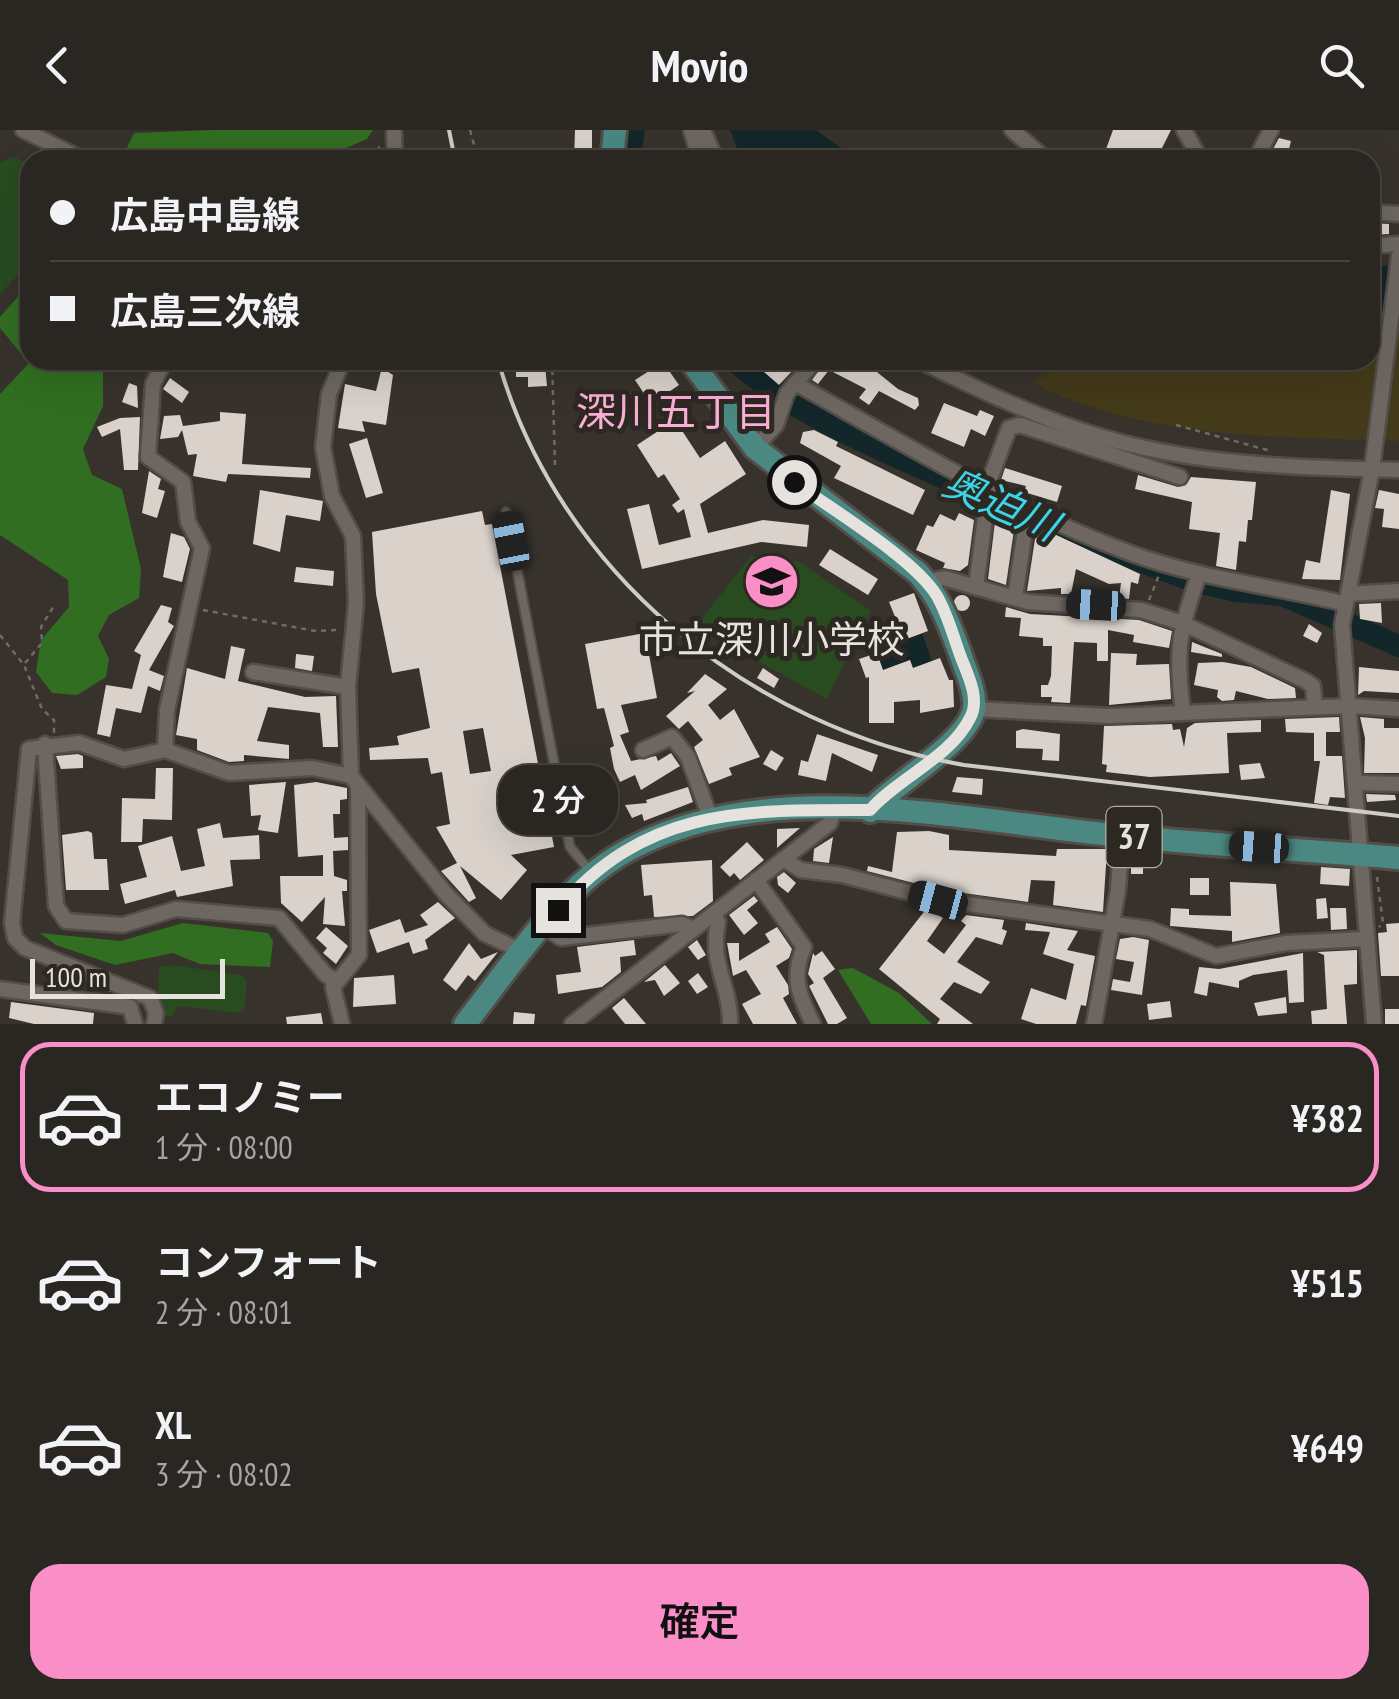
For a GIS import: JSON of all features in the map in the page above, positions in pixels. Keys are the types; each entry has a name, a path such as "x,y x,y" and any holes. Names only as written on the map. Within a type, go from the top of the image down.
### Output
{"main road":[{"path":"697,370 754,448 926,582 937,596 961,657 974,709 956,738 885,792 870,810"},
{"name":"37","path":"465,1024 593,874 628,850 710,817 746,810 870,810 1369,860 1399,858"}],"street":[{"path":"23,130 64,150"},
{"path":"1012,130 1035,150"},
{"path":"394,133 395,150"},
{"path":"1374,1024 1366,938 1369,860 1357,783 1352,706 1343,668 1347,599 1373,465 1399,256"},
{"path":"160,370 153,384 148,457 182,482 188,522 200,538 168,710 165,750"},
{"path":"338,370 328,394 323,446 332,496 353,536 355,625 348,687 359,955 333,987 342,1024"},
{"path":"754,448 776,425 787,393 807,370"},
{"path":"938,370 999,400 1133,446 1212,458 1373,465 1399,470"},
{"path":"796,383 1026,522 1015,598"},
{"path":"976,587 988,496 1014,425 1180,477"},
{"path":"988,496 1158,565 1199,574 1232,588 1286,589 1347,599 1399,591"},
{"path":"1184,712 1176,662 1182,623 1199,574"},
{"path":"926,582 944,578 1015,598 1144,610 1182,623 1306,681 1313,686 1315,707"},
{"path":"253,672 348,687"},
{"path":"974,709 1110,716 1352,706 1399,709"},
{"path":"642,750 672,737 688,756 710,817"},
{"path":"49,744 56,906 66,922 124,925 176,909 279,918 325,974 336,981"},
{"path":"154,1024 156,1013 150,998 24,948 15,938 12,922 28,749 49,744 90,745 124,758 165,750 230,772 312,768 354,781 446,894 485,934 523,952"},
{"path":"1357,783 1399,784"},
{"path":"572,1024 830,823 834,810"},
{"path":"1094,1024 1113,922 1122,836"},
{"path":"783,858 801,870 938,900 1113,922 1165,934 1216,956 1286,943 1366,938"},
{"path":"756,880 804,947 796,966 796,984 812,1024"},
{"path":"712,915 718,922 712,949 715,966 734,1021"},
{"path":"544,927 561,938 682,924 694,929"},
{"path":"0,989 130,1006 135,1024"}],"lane":[{"path":"506,512 570,847 593,874"}],"path":[{"path":"552,370 555,465"},
{"path":"1176,425 1275,452"},
{"path":"1144,610 1158,565"},
{"path":"24,666 42,643 41,627 55,604"},
{"path":"187,609 315,630 355,625"},
{"path":"0,636 24,666 42,709 54,720 49,744"},
{"path":"1369,860 1383,923"}],"green space":[{"path":"373,130 367,139 342,150 126,150 134,133"},
{"path":"15,157 20,160 20,273 0,294 0,162"},
{"path":"20,294 20,352 0,328 0,317"},
{"path":"22,370 103,370 103,406 83,449 92,475 122,489 141,569 139,598 109,615 98,636 109,659 106,677 77,695 52,693 36,672 41,640 69,607 68,580 0,535 0,394"},
{"path":"751,556 800,562 871,611 827,699 695,627"},
{"path":"183,923 268,933 273,941 270,967 200,964 173,953 115,965 56,945 40,933 121,941"},
{"path":"173,965 241,975 247,980 245,1008 238,1013 178,1006 172,1016 164,1016 158,993 159,967"},
{"path":"853,968 899,993 932,1024 871,1024 838,970"}],"sand":[{"path":"1399,324 1399,441 1259,436 1165,425 1119,415 1032,383 1054,370 1380,370 1380,326"}],"water":[{"path":"730,130 816,130 844,150 738,150"},
{"path":"1380,266 1399,267 1399,324 1380,326"},
{"path":"922,633 932,661 913,668 909,660 883,670 876,651"}],"building":[{"path":"575,130 592,130 592,150 574,150"},
{"path":"1113,130 1171,130 1161,150 1106,150"},
{"path":"1279,138 1291,141 1289,149 1296,150 1272,150"},
{"path":"1380,224 1389,224 1389,234 1380,234"},
{"path":"516,370 545,370 547,386 528,387 528,377 516,377"},
{"path":"651,370 669,370 679,385 651,404 635,380"},
{"path":"762,370 793,370 779,385"},
{"path":"819,370 829,370 818,384 812,380"},
{"path":"829,370 874,370 898,389 918,398 919,405 915,410 879,391 869,405 859,398 866,389"},
{"path":"381,371 393,375 386,425 362,421 365,432 338,428 345,384 376,391"},
{"path":"170,378 189,392 182,403 163,389"},
{"path":"129,383 137,386 138,408 122,402"},
{"path":"624,391 635,395 630,413 614,408"},
{"path":"759,397 770,410 760,420 749,406"},
{"path":"944,403 977,416 980,410 994,416 985,436 971,429 964,447 931,433"},
{"path":"220,412 246,414 242,464 311,468 310,478 228,474 226,482 193,476 197,454 188,455 182,430 178,437 160,439 164,416 180,415 183,426 220,421"},
{"path":"140,417 138,470 124,470 120,429 102,437 97,427 120,418"},
{"path":"675,420 700,458 725,441 746,474 700,504 708,533 763,520 809,525 807,547 761,542 642,569 627,509 649,504 659,545 691,537 684,509 678,513 672,505 680,499 664,474 658,478 637,445"},
{"path":"814,430 838,442 836,446 925,490 913,515 834,478 841,466 800,443 803,432"},
{"path":"367,438 383,493 366,498 349,444"},
{"path":"1005,468 1062,486 1057,502 1024,492 1026,486 1001,480"},
{"path":"149,471 161,479 158,489 165,491 157,518 142,513"},
{"path":"1138,475 1178,487 1186,485 1191,477 1256,482 1252,520 1248,520 1246,542 1239,541 1236,570 1216,566 1220,533 1189,529 1192,502 1135,489"},
{"path":"260,490 323,501 320,521 286,515 280,552 253,544"},
{"path":"1331,490 1350,494 1340,580 1302,579 1306,560 1320,563"},
{"path":"1379,490 1399,494 1399,529 1382,527 1384,509 1375,508"},
{"path":"482,511 485,525 492,524 554,847 511,855 527,870 501,900 460,866 476,898 469,902 441,871 457,863 436,827 450,824 442,772 431,774 428,758 370,760 369,748 399,745 397,736 430,728 419,668 392,673 376,594 372,532","holes":["483,728 491,771 470,774 463,731"]},
{"path":"959,513 974,520 968,565 960,571 943,568 945,563 916,550 927,525 933,527 940,514 955,521"},
{"path":"995,522 1014,530 1006,585 988,579"},
{"path":"1037,526 1140,574 1138,584 1131,582 1129,599 1119,598 1121,583 1109,584 1076,569 1071,594 1061,594 1061,588 1027,591"},
{"path":"171,533 184,537 190,549 182,582 163,577"},
{"path":"830,549 878,579 868,595 819,565"},
{"path":"296,567 334,571 333,586 294,582"},
{"path":"914,593 928,631 872,652 864,631 896,619 889,602"},
{"path":"962,595 970,603 962,611 954,603"},
{"path":"1381,603 1382,623 1360,619 1359,604"},
{"path":"161,605 172,608 168,622 174,626 149,670 164,676 160,691 148,686 141,713 116,708 110,737 97,734 106,685 132,689 141,655 134,651"},
{"path":"1006,607 1030,614 1139,620 1172,631 1169,648 1133,642 1134,635 1108,630 1108,661 1097,661 1097,643 1074,642 1070,703 1051,702 1052,697 1041,697 1041,685 1048,685 1051,676 1052,646 1043,646 1043,638 1019,636 1021,618 1005,617"},
{"path":"1309,624 1322,633 1317,643 1303,636"},
{"path":"645,633 657,698 621,705 629,732 620,735 631,761 656,756 658,761 671,753 680,766 641,790 635,775 620,782 614,769 610,748 614,746 604,708 597,709 585,644"},
{"path":"1192,642 1222,654 1222,657 1191,652"},
{"path":"231,646 245,649 238,681 305,697 336,696 338,747 323,747 320,713 268,707 257,741 289,745 289,759 244,755 244,761 229,762 197,750 197,739 176,735 187,668 225,679"},
{"path":"877,653 883,670 910,660 913,668 940,658 949,680 953,680 954,707 920,713 920,700 894,702 894,723 869,723 869,677 866,678 859,659"},
{"path":"1111,653 1137,654 1136,665 1169,664 1171,699 1109,705"},
{"path":"296,654 314,656 312,671 295,668"},
{"path":"1198,663 1251,667 1295,688 1296,698 1268,699 1236,691 1234,700 1222,701 1217,697 1218,690 1194,685"},
{"path":"1359,667 1399,671 1399,693 1364,691 1358,695"},
{"path":"763,668 779,679 774,688 757,678"},
{"path":"705,674 727,689 708,705 720,720 734,709 760,757 729,768 732,775 709,784 694,747 703,740 688,721 679,729 666,716 695,691 687,693"},
{"path":"1339,717 1340,732 1326,732 1326,756 1342,756 1345,798 1330,797 1328,805 1314,803 1320,761 1314,761 1314,733 1286,732 1285,719"},
{"path":"1360,717 1384,719 1384,728 1399,728 1399,773 1364,773 1365,738"},
{"path":"1261,720 1261,732 1227,733 1229,773 1150,777 1106,772 1107,765 1102,764 1104,726 1172,724 1173,730 1180,729 1184,747 1187,728 1195,723"},
{"path":"1016,731 1060,734 1059,761 1042,760 1043,749 1016,748"},
{"path":"817,734 878,755 872,772 832,753 826,781 798,775 801,760 808,762"},
{"path":"771,750 784,758 776,771 763,764"},
{"path":"56,756 83,756 83,768 61,769"},
{"path":"1260,763 1265,778 1241,780 1239,765"},
{"path":"156,768 173,768 172,820 143,819 142,842 121,842 122,798 155,799"},
{"path":"957,777 983,779 982,795 952,792"},
{"path":"286,782 278,833 258,830 261,815 251,816 249,785"},
{"path":"316,782 347,788 347,799 340,800 340,814 333,814 334,838 348,837 348,850 333,851 334,876 347,880 347,891 342,891 345,926 323,924 325,897 302,922 281,903 280,876 323,876 323,855 298,857 294,785"},
{"path":"688,787 693,802 644,821 642,814 632,818 625,805 647,803 646,800"},
{"path":"1366,794 1395,795 1396,800 1367,802"},
{"path":"220,823 223,838 259,835 260,859 230,860 233,886 177,897 175,890 125,904 120,884 147,877 138,846 172,836 181,871 205,866 197,829"},
{"path":"800,828 777,848 777,829"},
{"path":"897,832 949,835 949,850 1056,856 1057,849 1107,849 1103,912 1053,905 1055,881 1031,880 1028,902 941,890 867,871 868,866 892,872"},
{"path":"92,833 94,859 107,859 109,890 66,890 62,835"},
{"path":"833,837 829,863 813,861 814,849"},
{"path":"747,842 764,860 740,880 734,873 730,877 720,867"},
{"path":"1131,852 1143,853 1143,874 1131,874"},
{"path":"712,860 713,901 693,916 654,917 652,895 644,896 641,865"},
{"path":"1321,867 1350,869 1349,886 1320,884"},
{"path":"784,872 796,883 788,893 778,885 777,877"},
{"path":"1190,878 1209,878 1209,895 1190,895"},
{"path":"1230,882 1276,884 1280,933 1232,942 1232,931 1170,926 1171,908 1189,909 1189,915 1231,916"},
{"path":"754,896 758,901 747,910 758,923 744,935 729,915"},
{"path":"1326,898 1328,918 1317,919 1316,899"},
{"path":"438,902 455,918 425,940 428,949 413,954 409,942 377,953 369,930 400,919 405,933 428,925 420,915"},
{"path":"927,908 943,918 927,941 944,954 966,925 961,921 966,915 1004,920 1002,929 1007,931 1002,945 976,937 957,962 990,982 981,994 954,982 940,999 973,1024 937,1024 940,1019 879,969"},
{"path":"1330,908 1346,908 1347,929 1331,930"},
{"path":"1026,923 1078,931 1067,950 1095,956 1086,1006 1081,1005 1076,1024 1036,1024 1021,1019 1031,988 1066,1000 1074,964 1043,954 1050,932 1025,930"},
{"path":"1399,923 1399,976 1381,976 1378,933 1387,932 1386,924"},
{"path":"326,927 348,946 336,964 323,953 327,948 316,938"},
{"path":"777,927 792,949 789,958 776,966 788,985 789,994 783,998 797,1024 753,1024 742,1004 761,994 746,970 733,976 727,943 739,943 739,961 770,942 765,934"},
{"path":"1120,939 1149,940 1142,995 1111,990 1113,979 1130,982 1134,962 1116,959"},
{"path":"634,940 636,955 620,957 621,972 602,987 558,994 556,975 581,972 577,947"},
{"path":"697,940 706,955 698,960 688,947"},
{"path":"469,943 481,959 498,952 475,981 468,975 456,991 443,980"},
{"path":"1357,950 1357,984 1344,985 1347,1024 1312,1024 1311,1011 1327,1009 1324,955 1317,952"},
{"path":"822,951 835,969 823,978 847,1018 837,1024 828,1024 809,986 814,983 808,974 813,953 815,956"},
{"path":"1303,953 1304,1002 1289,1003 1287,970 1253,975 1239,981 1239,988 1209,982 1207,996 1194,993 1199,967 1219,969"},
{"path":"665,965 680,983 664,996 655,980 644,982"},
{"path":"698,973 708,987 697,994 688,981"},
{"path":"394,975 396,1004 353,1007 354,978"},
{"path":"1286,997 1287,1013 1258,1016 1254,1003"},
{"path":"624,998 646,1024 625,1024 612,1008"},
{"path":"1170,1001 1172,1017 1149,1020 1147,1004"},
{"path":"11,1002 94,1013 93,1024 34,1024 9,1018"},
{"path":"1385,1009 1399,1009 1399,1024 1385,1024"},
{"path":"514,1012 535,1014 534,1024 513,1024"},
{"path":"321,1013 323,1024 287,1024 286,1017"}],"waterway":[{"name":"奥迫川","path":"631,150 634,130"},
{"name":"奥迫川","path":"745,370 831,425 1008,507"},
{"name":"奥迫川","path":"1064,533 1193,581 1236,591 1282,595 1399,646"}],"railway":[{"path":"449,130 453,150"},
{"path":"502,370 527,437 566,508 616,572 674,628 739,677 810,716 885,746 964,765 1399,816"}],"place":[{"name":"市立深川小学校","path":"772,582"}],"district":[{"name":"深川五丁目","path":"676,412"}],"route":[{"path":"558,910 593,874 628,850 675,828 746,810 870,810 885,792 956,738 969,721 974,709 972,687 937,596 918,573 794,482"}]}
